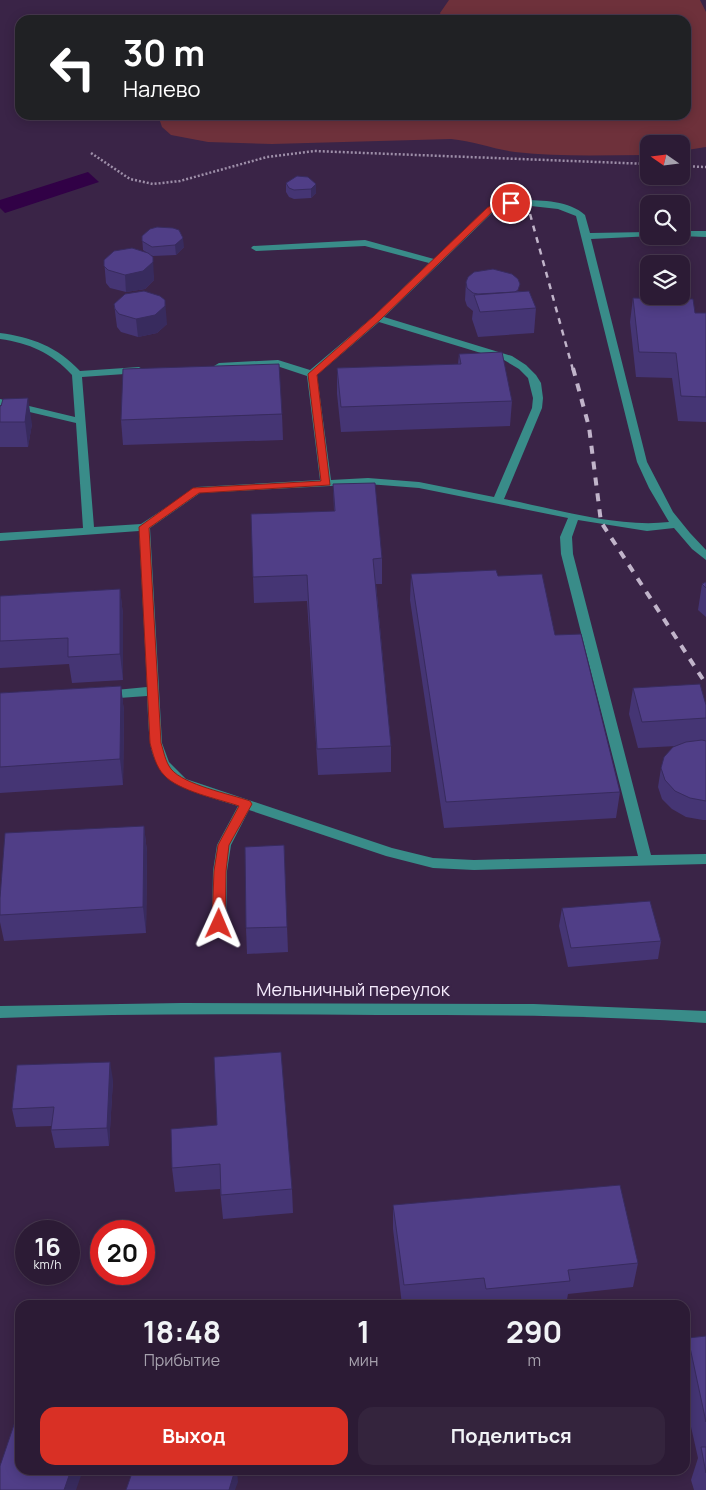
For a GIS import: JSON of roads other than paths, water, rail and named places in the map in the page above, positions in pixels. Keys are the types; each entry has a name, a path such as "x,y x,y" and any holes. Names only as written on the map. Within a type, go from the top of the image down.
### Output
{"street":[{"path":"312,374 377,318 490,210 498,205 511,203 562,206 580,215 642,462 652,484 678,524 696,547 706,556"},
{"path":"690,234 706,234"},
{"path":"586,236 640,235"},
{"path":"256,248 365,243 436,262"},
{"path":"377,318 508,358 521,365 533,376 539,392 537,408 498,501"},
{"path":"0,336 14,338 55,353 77,374 88,531"},
{"path":"211,366 278,363 312,374"},
{"path":"77,374 153,370"},
{"path":"312,374 326,483"},
{"path":"0,402 79,420"},
{"path":"0,537 144,527 196,490 326,483 393,482 634,527 678,524"},
{"path":"574,516 566,536 567,554 644,859"},
{"path":"144,527 156,743 160,758 168,773 196,788 391,853 434,863 474,865 644,859 706,859"},
{"path":"96,696 153,692"},
{"path":"219,924 220,871 224,845 246,804"},
{"name":"Мельничный переулок","path":"0,1012 88,1008 504,1010 631,1011 706,1017"}],"railway":[{"path":"530,214 573,370"},
{"path":"573,368 589,427 601,522 706,684"}]}
